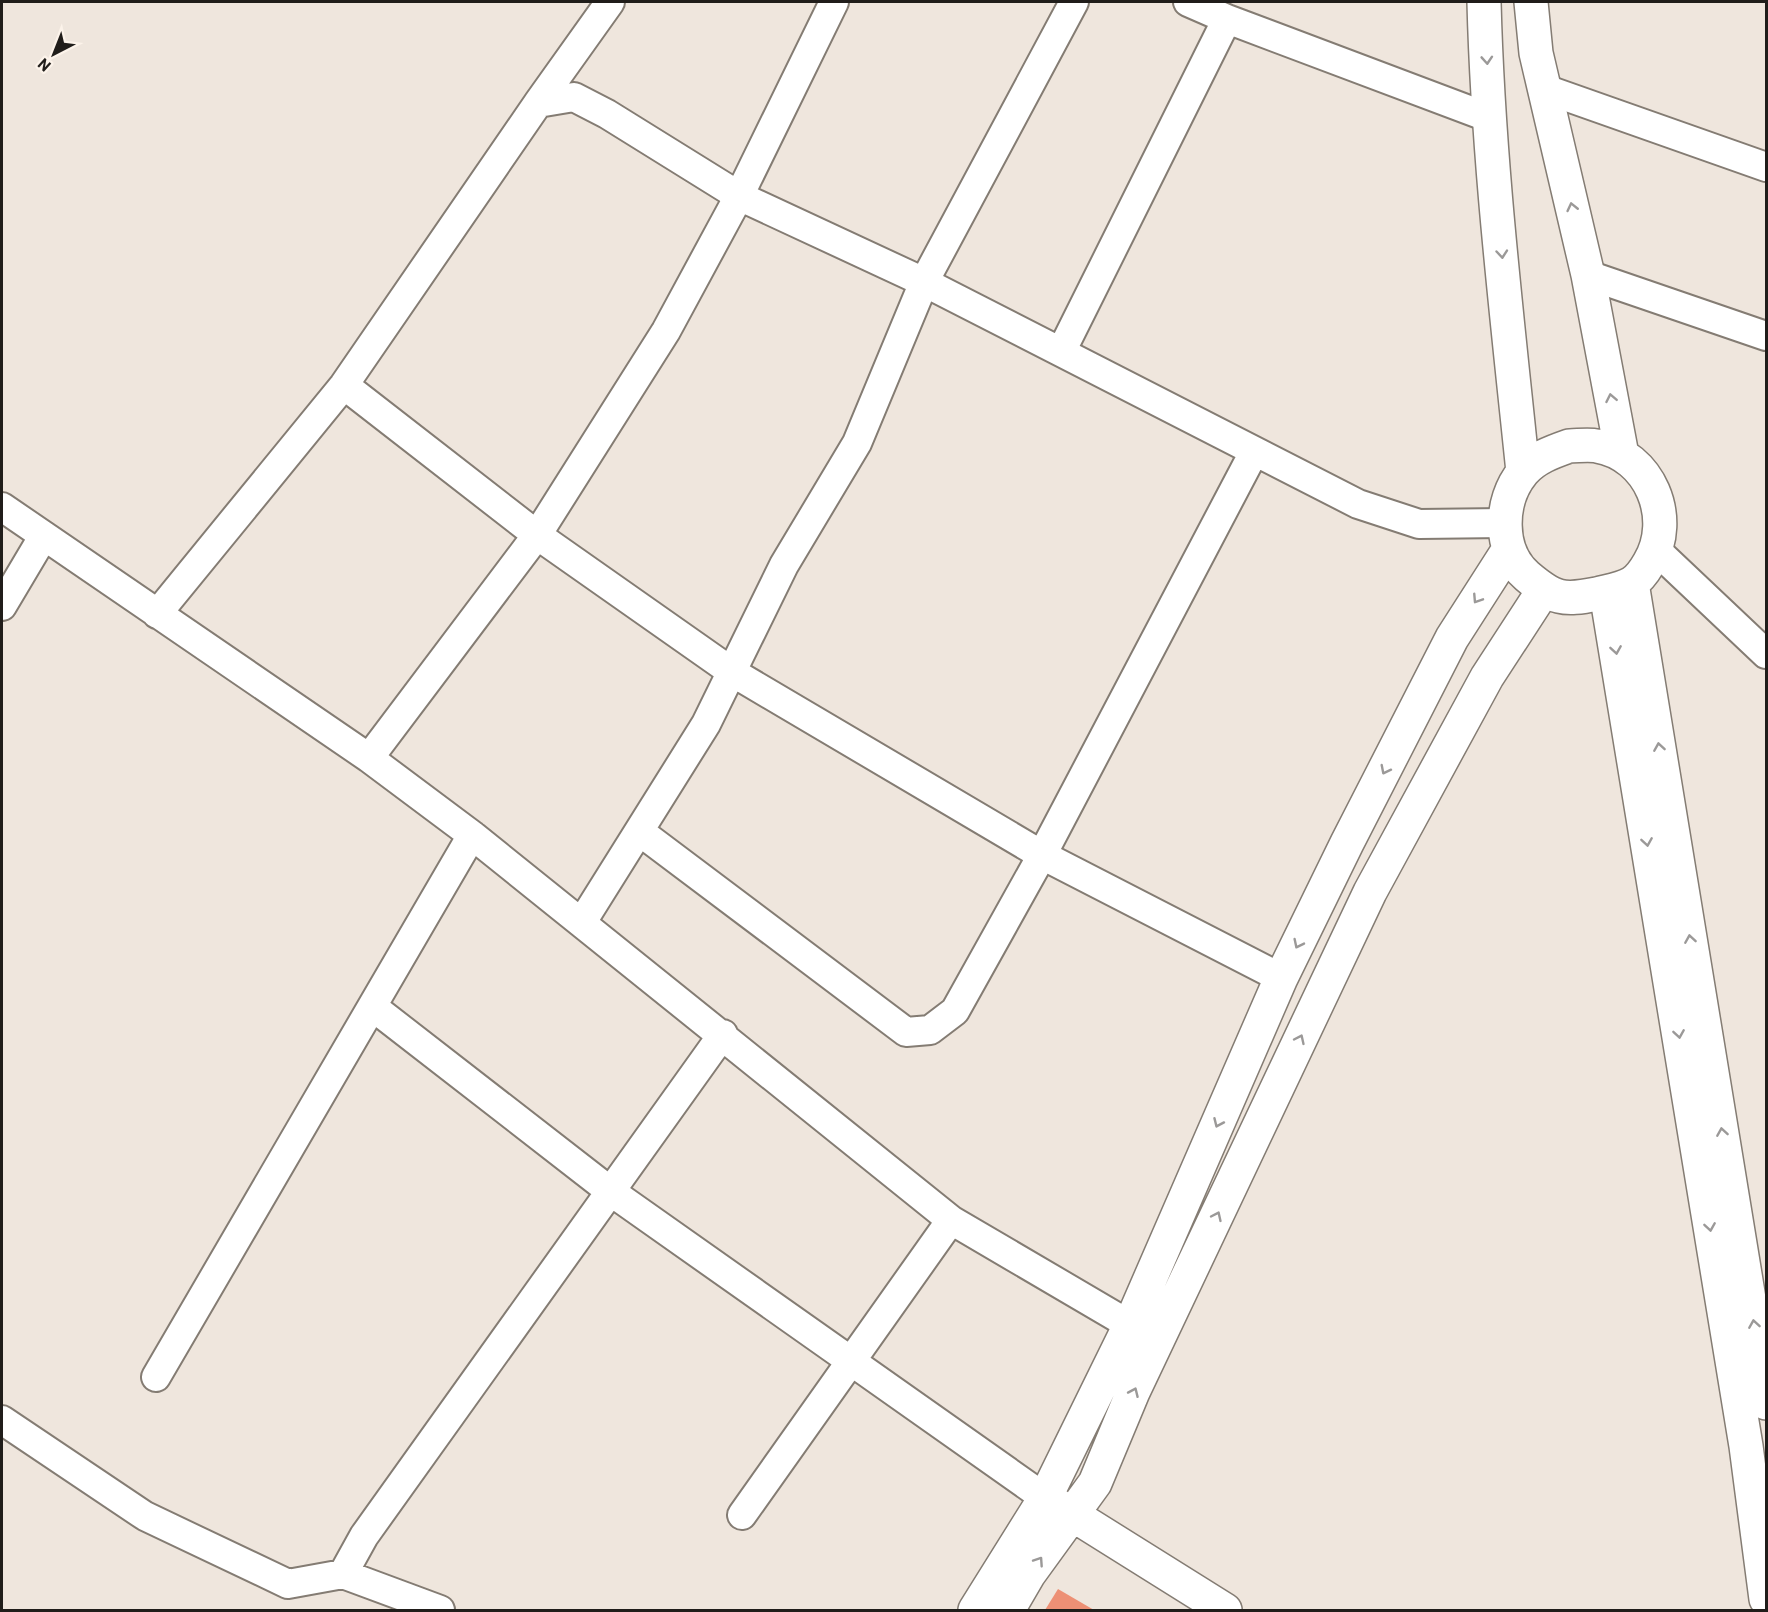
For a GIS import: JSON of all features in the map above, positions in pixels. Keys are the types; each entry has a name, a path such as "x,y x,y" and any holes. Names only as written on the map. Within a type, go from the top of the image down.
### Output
{"main road":[{"path":"1484,2 1491,118 1523,472"},
{"path":"1531,2 1536,53 1588,275 1622,455"},
{"path":"975,1611 1045,1498 1130,1325 1281,978 1452,638 1507,536 1509,496 1523,472 1544,454 1569,446 1597,446 1622,455 1643,473 1657,496 1661,523 1656,550 1643,574 1619,587 1569,600 1543,591 1523,573 1507,536"},
{"path":"1619,587 1767,1403"},
{"path":"1619,587 1767,1599"},
{"path":"1008,1611 1029,1574 1085,1500 1104,1465 1133,1392 1370,892 1487,677 1543,591"},
{"path":"1045,1498 1225,1611"}],"street":[{"path":"157,614 344,385 610,2"},
{"path":"369,758 537,535 666,332 739,196 834,2"},
{"path":"582,922 706,724 784,565 857,443 924,282 1074,2"},
{"path":"1188,2 1227,19 1491,118"},
{"path":"1062,350 1227,19"},
{"path":"1545,89 1767,167"},
{"path":"538,103 574,97 607,114 739,196 924,282 1062,350 1254,452 1358,504 1419,524 1507,536"},
{"path":"1588,275 1767,336"},
{"path":"344,385 537,535 732,672 1042,855 1281,978"},
{"path":"639,831 906,1032 930,1030 956,1011 1042,855 1254,452"},
{"path":"2,507 369,758 472,835 723,1034 951,1220 1130,1325"},
{"path":"2,606 43,537"},
{"path":"1656,550 1767,654"},
{"path":"156,1377 472,835"},
{"path":"373,1007 610,1191 1045,1498"},
{"path":"343,1574 364,1536 723,1034"},
{"path":"742,1515 951,1220"},
{"path":"2,1420 145,1516 288,1584 343,1574 440,1611"}],"building":[{"path":"1058,1589 1094,1610 1045,1610"}]}
